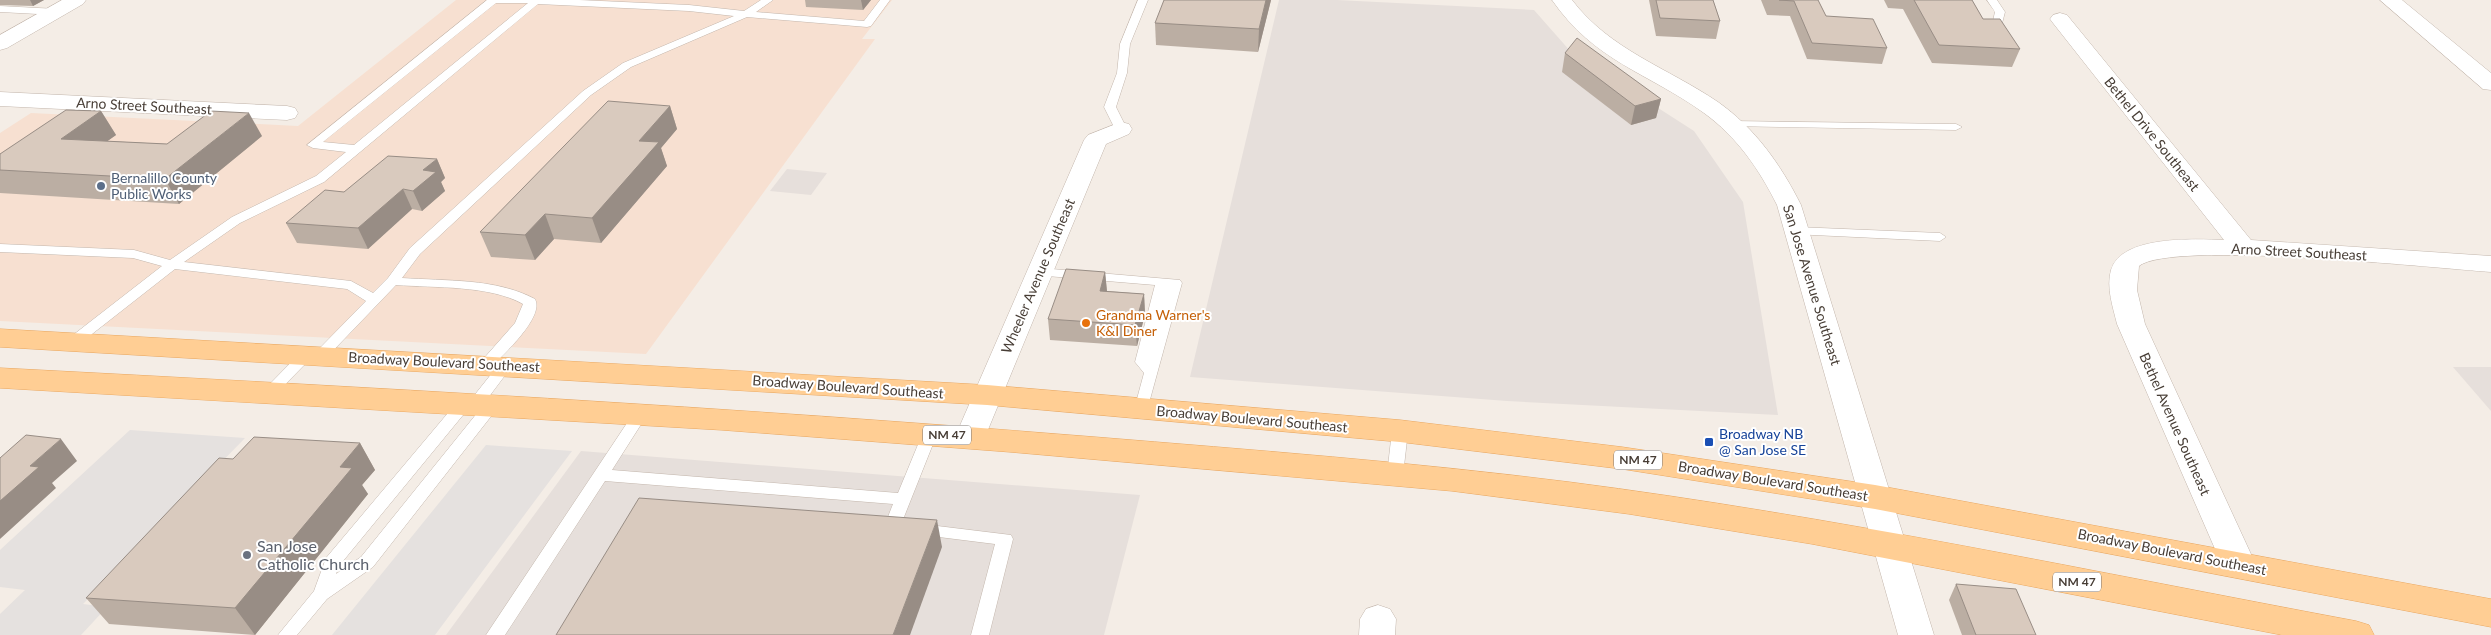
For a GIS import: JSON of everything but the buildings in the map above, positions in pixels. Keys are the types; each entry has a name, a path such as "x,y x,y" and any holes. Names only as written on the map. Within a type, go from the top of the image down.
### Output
{"main road":[{"name":"Broadway Boulevard Southeast","path":"0,338 314,354 988,395 1141,410 1400,431 1622,458 1875,497 2491,613"},
{"name":"NM 47","path":"0,378 270,392 930,434 1395,475 1627,501 1888,546 2356,635"}],"street":[{"path":"0,44 76,0"},
{"name":"San Jose Avenue Southeast","path":"1562,0 1580,26 1598,41 1694,96 1731,124 1754,146 1768,165 1789,205 1888,546 1916,635"},
{"path":"2390,0 2491,84"},
{"name":"Bethel Drive Southeast","path":"2060,20 2244,248"},
{"name":"Arno Street Southeast","path":"0,99 287,113"},
{"name":"Wheeler Avenue Southeast","path":"970,437 1096,140 1121,129"},
{"name":"Arno Street Southeast","path":"2123,279 2124,267 2130,259 2142,254 2178,249 2244,248 2491,264"},
{"name":"Bethel Avenue Southeast","path":"2123,279 2124,299 2131,324 2239,565"}],"lane":[{"path":"357,149 313,146 494,0"},
{"path":"497,0 537,0 689,8 868,24 885,0"},
{"path":"73,342 172,265 236,220 320,179 537,0"},
{"path":"270,392 374,300 393,282 415,251 587,93 627,65 746,14 768,0"},
{"path":"1121,129 1110,107 1122,73 1125,44 1143,0"},
{"path":"1992,0 2000,12 1996,29"},
{"path":"0,9 57,12"},
{"path":"1731,124 1956,127"},
{"path":"1796,231 1940,236"},
{"path":"0,248 134,254 172,265 351,285 374,300"},
{"path":"1040,272 1163,282 1142,362 1151,372 1141,410"},
{"path":"287,635 321,594 367,562 476,406 495,365 531,309 530,302 525,297 501,290 393,282"},
{"path":"321,594 332,563 476,406"},
{"path":"494,635 640,415"},
{"path":"1395,475 1400,431"},
{"path":"930,434 892,527 1005,539 980,635"},
{"path":"600,475 904,499"}],"shaded area":[{"name":"Bernalillo County Public Works","path":"456,0 892,0 862,39 875,39 646,354 0,321 0,133 31,113 298,126"},
{"path":"1279,0 1337,0 1534,10 1571,52 1694,131 1743,202 1778,415 1507,401 1190,377"},
{"path":"787,169 827,173 811,195 770,191"},
{"path":"2453,367 2491,367 2491,411"},
{"path":"130,430 245,438 83,604 107,607 81,635 0,635 0,614 25,590 0,587 0,550"},
{"path":"486,445 572,451 435,635 332,635"},
{"path":"581,451 1140,495 1104,635 446,635"}],"place":[{"name":"Bernalillo County Public Works","path":"101,186"},
{"name":"Grandma Warner's K&I Diner","path":"1086,323"},
{"name":"Broadway NB @ San Jose SE","path":"1709,442"},
{"name":"San Jose Catholic Church","path":"247,555"}]}
